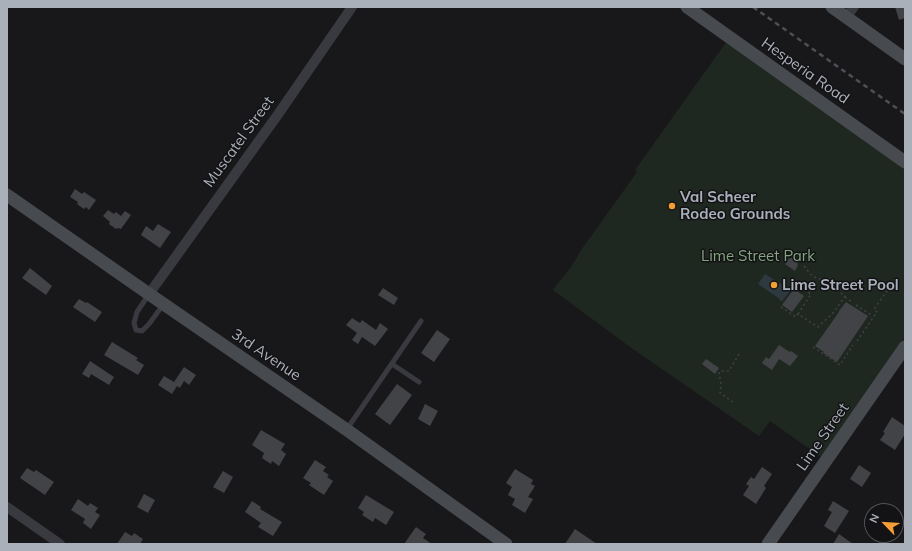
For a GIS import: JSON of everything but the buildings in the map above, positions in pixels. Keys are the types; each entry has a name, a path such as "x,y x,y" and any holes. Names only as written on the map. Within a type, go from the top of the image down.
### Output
{"street":[{"name":"Muscatel Street","path":"149,294 279,113 352,7"},
{"name":"Hesperia Road","path":"686,7 905,162"},
{"path":"832,7 850,12 905,59"},
{"name":"3rd Avenue","path":"7,195 347,430 506,544"},
{"name":"Lime Street","path":"768,544 905,347"},
{"path":"7,507 60,544"}],"lane":[{"path":"149,294 137,312 134,323 136,330 142,331 164,304"},
{"path":"347,430 421,321"},
{"path":"392,364 419,382"}],"path":[{"path":"804,266 811,275 816,278 822,280 833,278 829,285 853,303"},
{"path":"857,341 877,312 874,309 895,280"},
{"path":"781,307 796,317 811,294 800,287"},
{"path":"798,314 818,328 834,312 844,297"},
{"path":"856,305 873,316"},
{"path":"813,347 840,365 853,345"},
{"path":"733,402 720,393 721,384 719,372 729,371 740,354"}],"green space":[{"name":"Lime Street Park","path":"727,41 905,166 905,337 821,457 770,421 759,436 630,347 553,290 571,267 579,253 637,172 635,170"}],"shaded area":[{"path":"765,274 791,290 782,301 758,284"}],"railway":[{"path":"753,7 905,114"}],"place":[{"name":"Val Scheer Rodeo Grounds","path":"672,206"},
{"name":"Lime Street Pool","path":"774,285"}]}
